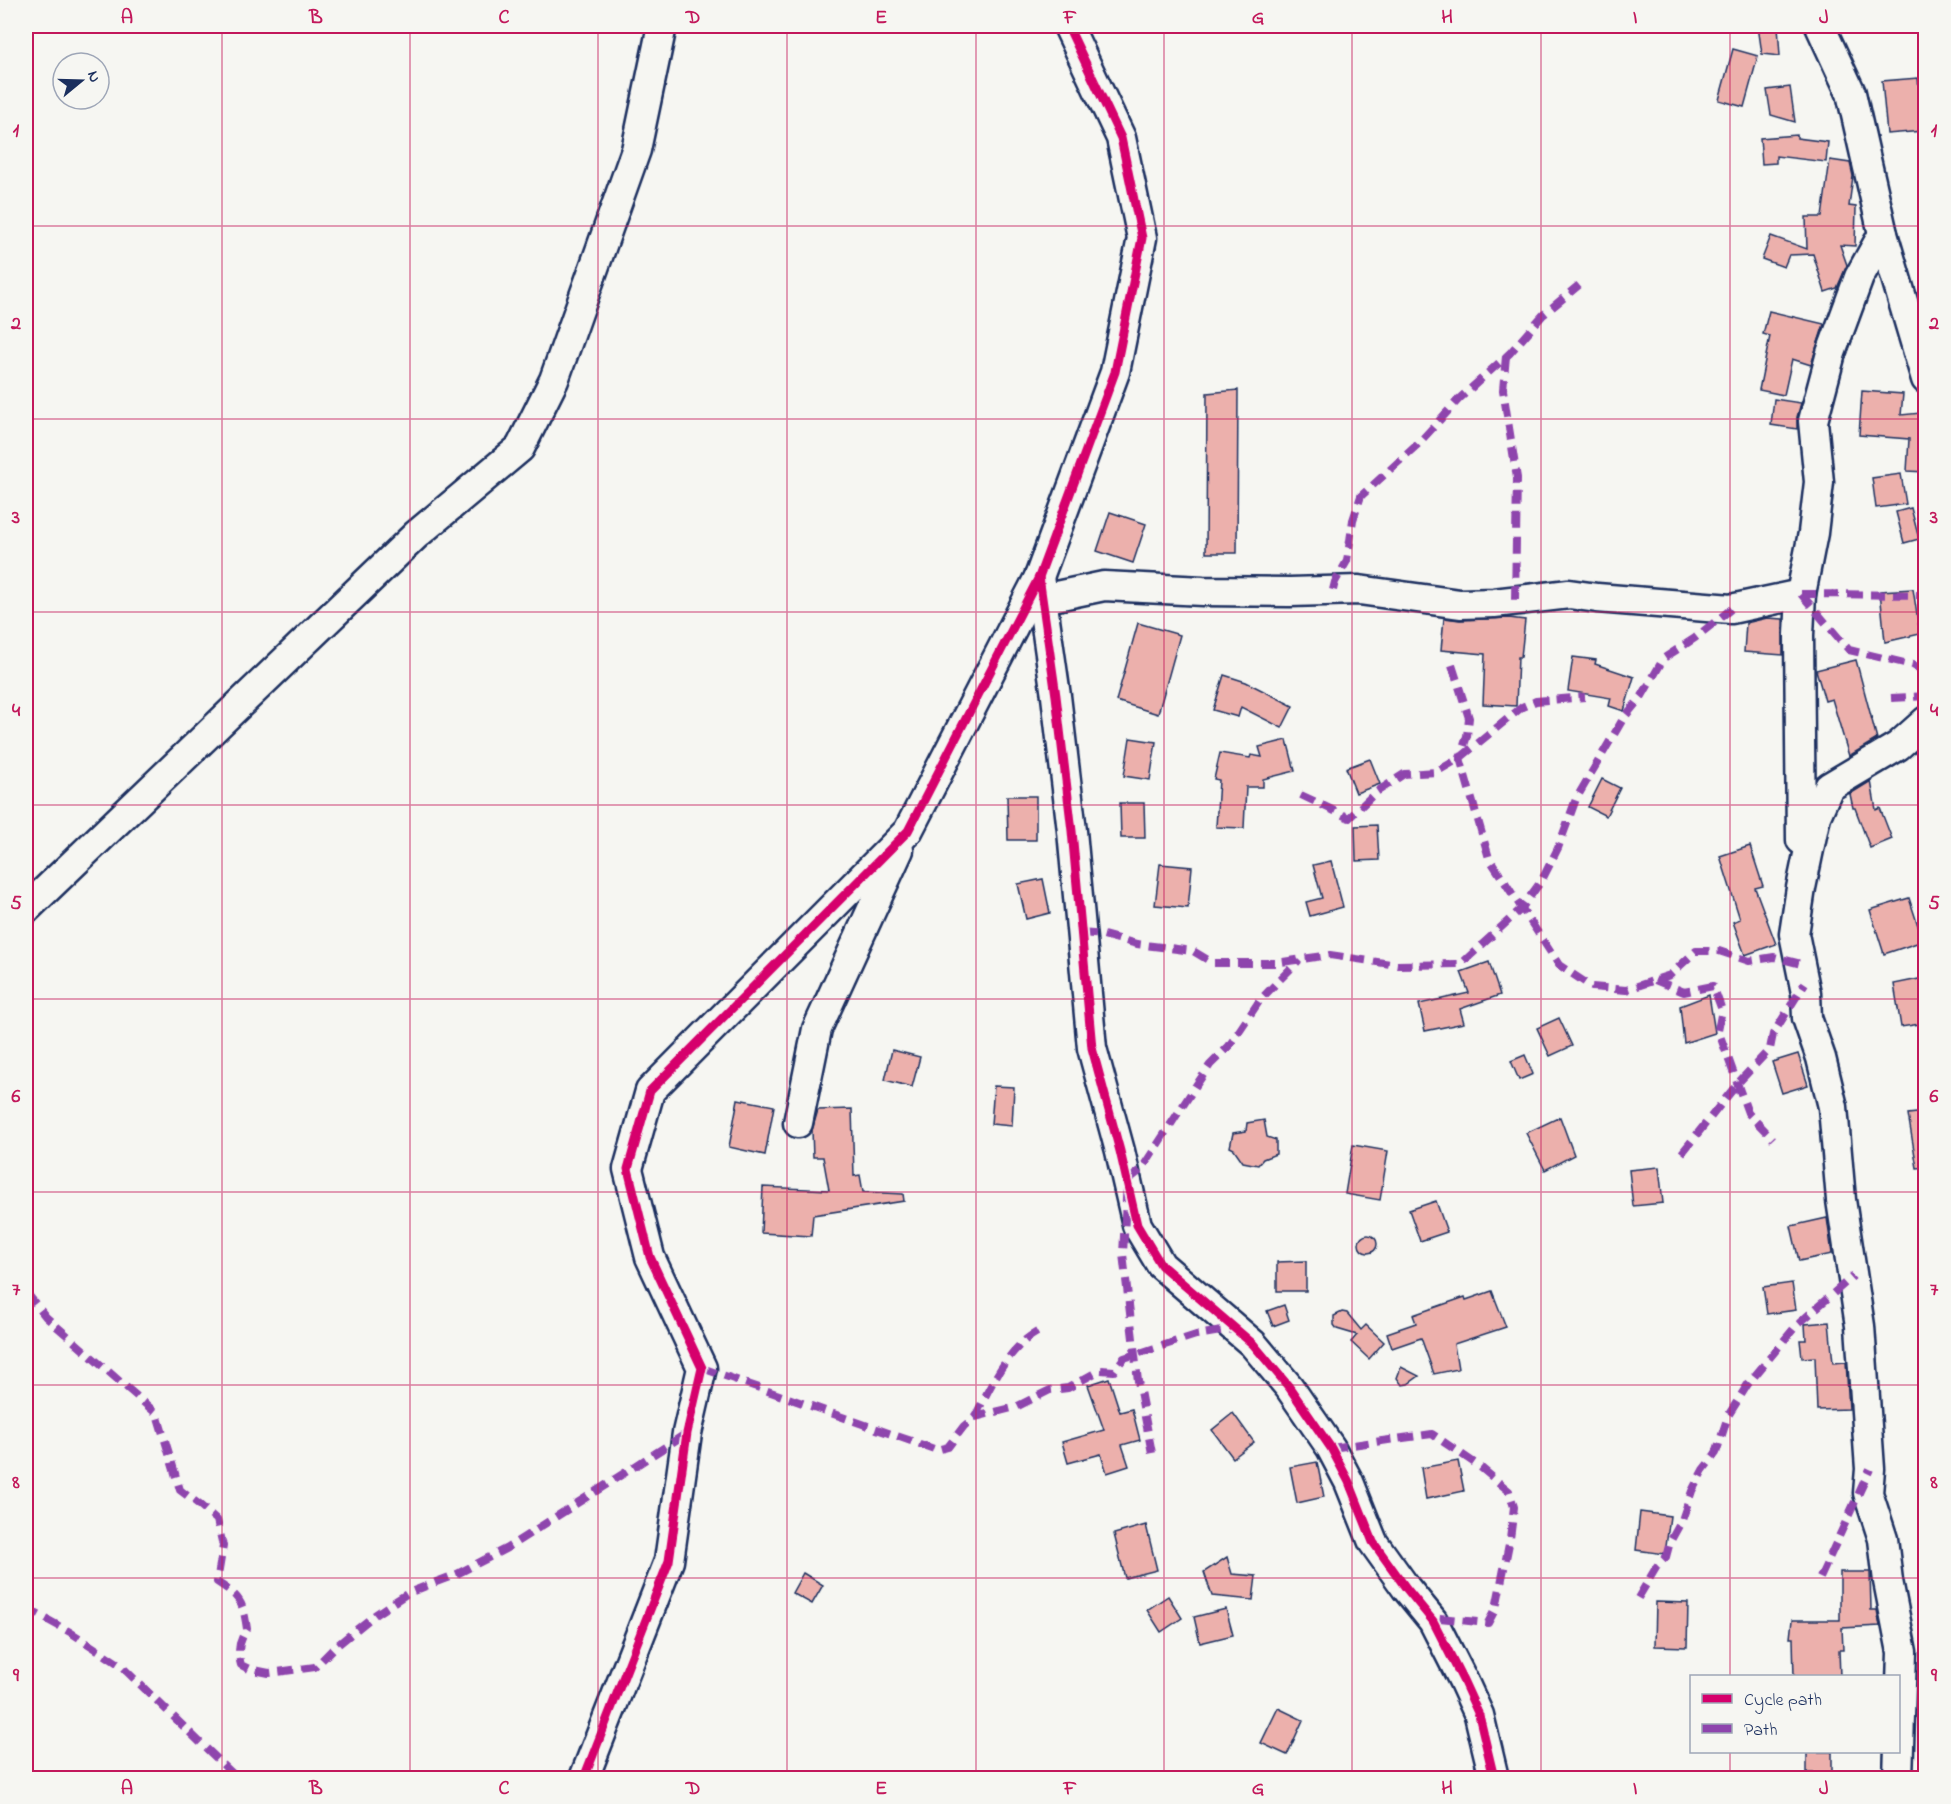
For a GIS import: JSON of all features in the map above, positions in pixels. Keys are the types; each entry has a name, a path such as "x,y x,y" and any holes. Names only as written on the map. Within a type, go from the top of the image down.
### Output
{"street":[{"path":"26,909 416,535 520,448 554,380 636,150 662,26"},
{"path":"798,1123 817,1029 908,831 1041,588 1115,372 1142,238 1121,138 1068,26"},
{"path":"1820,26 1851,93 1883,234 1926,379"},
{"path":"1801,888 1799,635 1801,594 1813,533 1819,482 1813,421 1831,353 1858,277 1883,234"},
{"path":"1041,588 1104,586 1203,591 1290,592 1359,590 1460,604 1494,603 1569,594 1731,609 1801,594"},
{"path":"1041,588 1070,820 1092,1048 1120,1150 1137,1225 1161,1265 1253,1344 1289,1387 1331,1448 1349,1482 1373,1542 1433,1621 1463,1680 1479,1715 1494,1779"},
{"path":"1900,1716 1902,1652 1888,1581 1883,1539 1868,1493 1870,1469 1860,1326 1841,1200 1833,1107 1821,1058 1807,1018 1806,993 1794,934 1816,816 1829,788 1898,746 1926,721"},
{"path":"584,1779 669,1561 687,1433 702,1368 650,1257 628,1169 650,1091 908,831"},
{"path":"1898,1779 1899,1753"}],"building":[{"path":"1758,26 1778,26 1780,56 1762,54"},
{"path":"1733,49 1758,56 1744,107 1719,100"},
{"path":"1918,78 1923,131 1887,134 1882,81"},
{"path":"1790,87 1795,122 1771,115 1767,90"},
{"path":"1797,135 1797,138 1828,142 1826,162 1776,156 1776,163 1762,164 1760,138"},
{"path":"1830,160 1850,163 1853,176 1849,206 1856,207 1855,246 1840,245 1847,265 1837,288 1825,292 1813,254 1789,255 1784,267 1762,259 1771,236 1807,249 1806,217 1822,217"},
{"path":"1769,311 1824,324 1811,365 1792,359 1784,395 1759,390 1770,336 1763,334"},
{"path":"1238,390 1237,553 1206,553 1207,393"},
{"path":"1862,391 1903,394 1901,415 1921,413 1926,447 1926,472 1907,471 1909,439 1859,435"},
{"path":"1774,399 1801,403 1797,417 1797,429 1771,425"},
{"path":"1901,474 1906,504 1876,508 1872,478"},
{"path":"1911,508 1919,539 1904,543 1896,512"},
{"path":"1110,512 1146,524 1133,563 1097,551"},
{"path":"1913,589 1920,634 1885,642 1880,591"},
{"path":"1444,618 1525,620 1521,657 1518,657 1516,706 1483,704 1485,654 1441,650"},
{"path":"1767,618 1783,619 1783,655 1744,652 1746,623"},
{"path":"1138,623 1180,635 1158,714 1116,701"},
{"path":"1573,657 1596,660 1595,664 1634,677 1624,711 1609,706 1611,698 1568,691"},
{"path":"1856,660 1877,739 1849,756 1832,699 1825,701 1816,670"},
{"path":"1224,675 1246,682 1293,706 1282,728 1241,707 1238,717 1213,710"},
{"path":"1130,738 1156,742 1150,780 1124,776"},
{"path":"1287,740 1295,771 1263,779 1263,787 1246,787 1244,828 1216,827 1219,780 1214,779 1220,753 1250,758 1251,755 1262,757 1259,747"},
{"path":"1370,759 1380,784 1356,793 1346,768"},
{"path":"1602,779 1620,788 1606,816 1588,807"},
{"path":"1871,781 1876,810 1880,808 1892,839 1870,848 1855,808 1853,808 1850,794"},
{"path":"1007,796 1036,796 1036,840 1008,840"},
{"path":"1120,803 1144,803 1145,838 1121,838"},
{"path":"1377,825 1379,860 1356,861 1355,826"},
{"path":"1750,846 1763,886 1755,888 1776,944 1745,955 1733,922 1740,919 1720,856"},
{"path":"1331,861 1343,907 1310,916 1306,902 1322,898 1313,865"},
{"path":"1160,864 1192,867 1188,908 1155,905"},
{"path":"1043,879 1050,913 1026,919 1018,884"},
{"path":"1909,898 1923,941 1884,954 1870,910"},
{"path":"1489,962 1500,995 1460,1009 1464,1023 1425,1031 1419,1004 1469,993 1461,972"},
{"path":"1924,978 1926,1023 1901,1027 1894,984"},
{"path":"1709,995 1715,1033 1684,1043 1680,1006"},
{"path":"1559,1018 1572,1046 1550,1056 1537,1028"},
{"path":"892,1050 920,1057 912,1087 885,1080"},
{"path":"1798,1054 1808,1085 1782,1093 1772,1062"},
{"path":"1525,1055 1533,1074 1519,1080 1511,1061"},
{"path":"994,1086 1014,1087 1012,1126 991,1124"},
{"path":"738,1099 774,1106 765,1155 729,1147"},
{"path":"852,1109 854,1176 860,1175 863,1192 903,1194 904,1201 813,1215 811,1236 761,1233 763,1187 829,1190 823,1157 813,1157 812,1130 818,1110"},
{"path":"1926,1112 1926,1167 1917,1168 1908,1114"},
{"path":"1560,1117 1574,1155 1545,1170 1526,1133"},
{"path":"1264,1120 1267,1137 1276,1140 1276,1154 1263,1159 1258,1165 1243,1162 1230,1147 1233,1133 1246,1131 1247,1123"},
{"path":"1353,1145 1388,1151 1380,1200 1345,1194"},
{"path":"1659,1167 1663,1203 1633,1206 1629,1170"},
{"path":"1436,1201 1447,1232 1420,1241 1409,1210"},
{"path":"1827,1218 1832,1254 1799,1261 1791,1226"},
{"path":"1368,1235 1374,1238 1377,1244 1374,1250 1368,1253 1362,1250 1359,1244 1362,1238"},
{"path":"1306,1261 1306,1291 1277,1291 1277,1262"},
{"path":"1792,1283 1796,1310 1767,1314 1763,1287"},
{"path":"1492,1291 1506,1327 1454,1344 1458,1369 1434,1374 1421,1338 1392,1348 1387,1333 1416,1323 1413,1315 1465,1297 1466,1300"},
{"path":"1284,1305 1289,1320 1273,1326 1267,1311"},
{"path":"1342,1312 1347,1313 1361,1330 1366,1325 1384,1342 1369,1359 1351,1342 1357,1335 1337,1329 1334,1325 1334,1316"},
{"path":"1829,1322 1833,1363 1846,1362 1849,1409 1817,1410 1815,1357 1802,1358 1800,1340 1806,1340 1805,1324"},
{"path":"1401,1367 1419,1376 1408,1384 1402,1385 1397,1378"},
{"path":"1109,1378 1120,1412 1132,1409 1140,1440 1122,1445 1129,1466 1107,1473 1101,1454 1068,1463 1062,1442 1104,1430 1088,1385"},
{"path":"1233,1413 1254,1442 1233,1458 1212,1430"},
{"path":"1458,1461 1464,1491 1426,1499 1421,1468"},
{"path":"1317,1462 1324,1497 1297,1503 1290,1467"},
{"path":"1640,1512 1670,1516 1665,1554 1636,1550"},
{"path":"1146,1525 1157,1570 1125,1578 1114,1534"},
{"path":"1227,1557 1232,1574 1256,1576 1253,1600 1212,1596 1204,1572"},
{"path":"1840,1572 1870,1572 1871,1610 1877,1610 1880,1626 1842,1628 1843,1650 1839,1650 1840,1675 1794,1675 1793,1638 1790,1638 1792,1620 1840,1620"},
{"path":"803,1573 823,1585 812,1604 792,1593"},
{"path":"1168,1596 1182,1618 1161,1632 1147,1610"},
{"path":"1656,1602 1688,1603 1687,1647 1655,1646"},
{"path":"1226,1609 1233,1635 1200,1643 1194,1617"},
{"path":"1278,1708 1303,1720 1287,1755 1261,1743"},
{"path":"1807,1753 1832,1753 1832,1773 1807,1773"}],"marked path":[{"path":"1333,590 1347,561 1353,520 1361,496 1417,445 1459,399 1510,353 1543,315 1579,285"},
{"path":"1506,356 1503,390 1517,478 1515,601"},
{"path":"1801,594 1849,650 1913,665 1926,673"},
{"path":"1801,594 1926,595"},
{"path":"1081,933 1103,935 1137,944 1193,951 1213,963 1275,963 1330,955 1397,965 1461,964 1521,909 1542,880 1558,848 1576,799 1623,719 1642,696 1664,658 1695,638 1731,609"},
{"path":"1452,665 1469,718 1467,736 1460,758 1489,858 1559,965 1592,987 1626,990 1670,975 1696,951 1719,951 1749,961 1774,957 1801,964"},
{"path":"1891,698 1926,696"},
{"path":"1301,795 1349,818 1375,793 1404,774 1436,772 1460,758 1522,707 1536,701 1585,697"},
{"path":"1152,1453 1138,1381 1123,1254 1127,1181 1141,1170 1210,1065 1229,1046 1260,1000 1299,960"},
{"path":"1655,980 1684,992 1713,986 1722,1010 1718,1030 1748,1113 1773,1139"},
{"path":"1682,1153 1738,1083 1770,1049 1773,1034 1805,983"},
{"path":"1638,1598 1657,1566 1666,1557 1692,1491 1703,1470 1716,1453 1728,1416 1748,1384 1796,1326 1853,1276"},
{"path":"26,1292 46,1317 157,1414 180,1490 217,1520 223,1546 217,1582 236,1596 242,1606 247,1629 242,1638 239,1655 241,1665 249,1669 269,1673 315,1667 335,1647 376,1614 408,1593 457,1574 507,1548 687,1433"},
{"path":"975,1417 1011,1355 1031,1336 1043,1329"},
{"path":"702,1368 937,1450 948,1447 964,1426 975,1417 1016,1407 1050,1390 1068,1388 1100,1370 1114,1371 1124,1358 1196,1335 1234,1329"},
{"path":"1331,1448 1432,1434 1479,1466 1509,1491 1514,1507 1510,1539 1496,1608 1488,1623 1430,1617"},
{"path":"1820,1578 1870,1469"},
{"path":"26,1608 70,1632 119,1664 237,1778"}],"cycle path":[{"path":"584,1778 669,1561 687,1433 702,1368 650,1257 628,1169 650,1091 908,831 1039,577 1115,372 1142,238 1121,138 1068,26"},
{"path":"1039,577 1072,831 1092,1048 1137,1225 1161,1265 1253,1344 1289,1387 1331,1448 1349,1482 1373,1542 1433,1621 1463,1680 1479,1715 1494,1778"}]}
